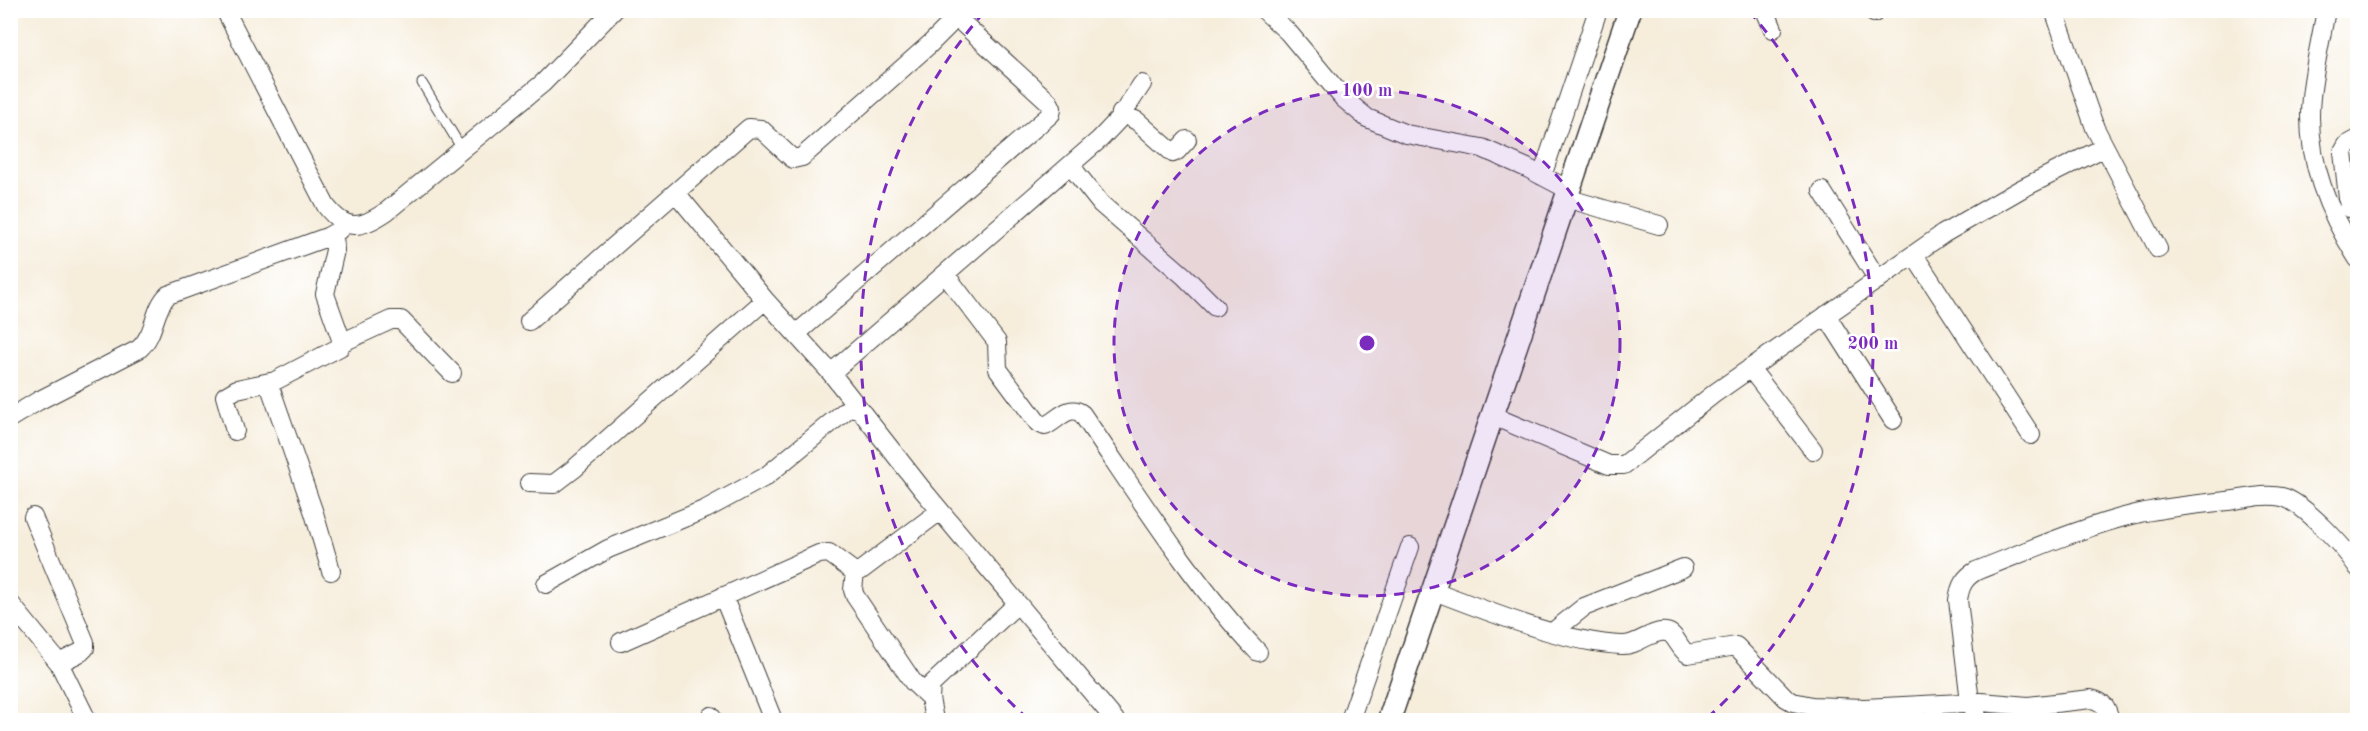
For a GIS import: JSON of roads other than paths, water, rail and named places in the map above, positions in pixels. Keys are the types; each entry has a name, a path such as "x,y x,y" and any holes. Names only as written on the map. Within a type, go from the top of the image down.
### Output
{"street":[{"path":"225,10 326,206 336,220 339,229 325,294 341,343"},
{"path":"10,418 139,349 149,338 161,303 168,295 339,229 359,225 379,217 543,83 614,10"},
{"path":"1264,10 1288,32 1343,98 1367,118 1415,136 1482,148 1542,176 1568,194 1659,225"},
{"path":"1542,176 1598,10"},
{"path":"1389,720 1630,10"},
{"path":"1765,10 1773,28"},
{"path":"2054,10 2073,69 2105,147 2158,249"},
{"path":"2326,10 2313,86 2310,123 2314,157 2346,209"},
{"path":"529,321 749,128 761,129 793,159 802,157 930,44 960,14 1048,102 1052,108 1051,114 796,334"},
{"path":"831,373 1100,139 1142,84"},
{"path":"1121,113 1137,121 1173,153 1187,140"},
{"path":"2358,139 2347,144 2343,152 2346,209 2358,259"},
{"path":"1494,416 1609,465 1624,465 1750,368 1943,234 1986,208 2105,147"},
{"path":"1070,165 1101,204 1184,276 1215,307"},
{"path":"1822,191 1878,280"},
{"path":"676,193 765,300 831,373 940,511 1115,720"},
{"path":"1914,255 2031,435"},
{"path":"945,273 997,342 998,369 1038,423 1045,426 1072,409 1082,414 1210,596 1228,620 1258,652"},
{"path":"529,483 554,484 569,473 765,300"},
{"path":"1826,315 1893,420"},
{"path":"235,431 225,396 237,389 270,382 338,349 341,343 391,320 401,320 452,373"},
{"path":"1750,368 1813,450"},
{"path":"270,382 269,387 314,513 331,571"},
{"path":"546,584 608,549 706,509 765,477 855,403"},
{"path":"1979,720 1970,702 1958,600 1960,587 1965,579 1976,571 2055,540 2122,518 2159,509 2275,496 2289,500 2328,530 2358,568"},
{"path":"621,642 825,553 855,572 860,572 940,511"},
{"path":"33,517 85,642 85,648 81,652 59,663"},
{"path":"1350,720 1410,547"},
{"path":"1554,632 1584,606 1683,568"},
{"path":"855,572 853,590 855,596 906,672 930,698"},
{"path":"1434,591 1554,632 1624,645 1668,632 1682,651 1688,654 1736,646 1786,698 1812,706 1864,708 1970,702 2028,706 2091,699 2100,701 2106,706 2110,720"},
{"path":"723,596 773,720"},
{"path":"10,603 59,663 85,716"},
{"path":"933,720 931,685 1017,604"}],"lane":[{"path":"422,83 462,149"}]}
